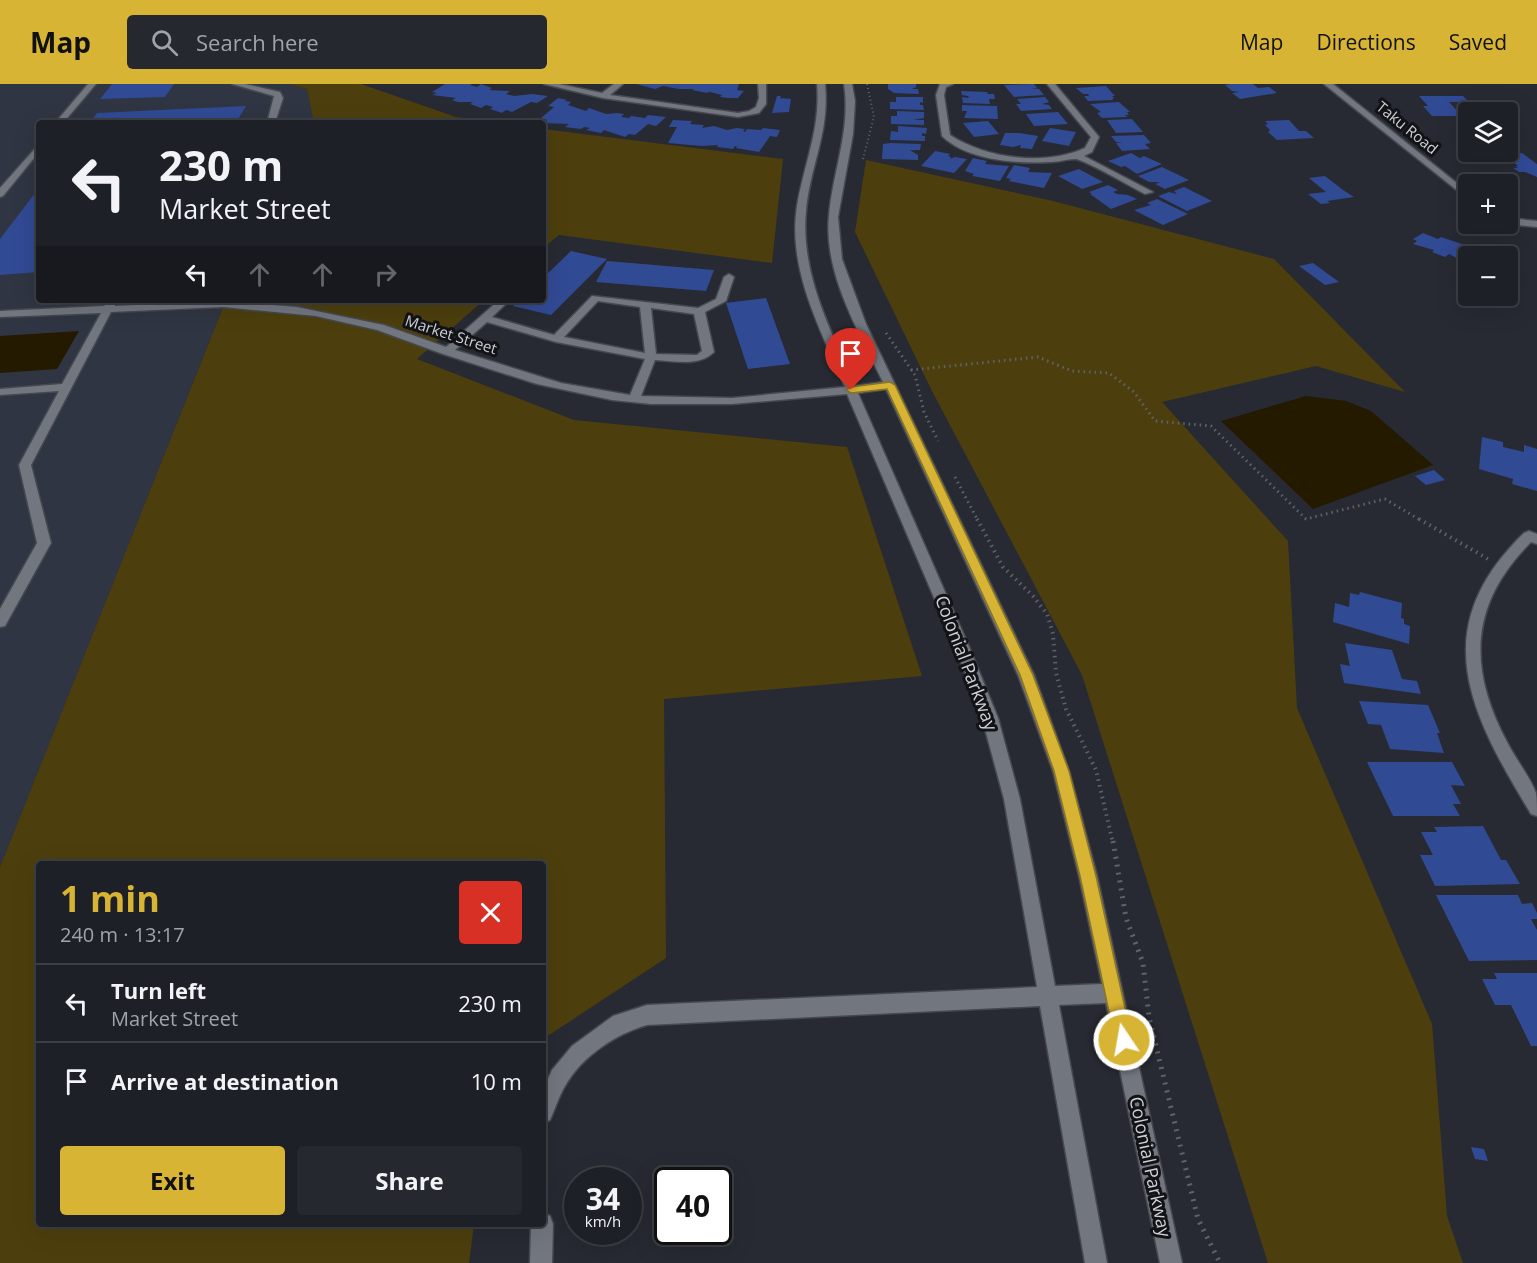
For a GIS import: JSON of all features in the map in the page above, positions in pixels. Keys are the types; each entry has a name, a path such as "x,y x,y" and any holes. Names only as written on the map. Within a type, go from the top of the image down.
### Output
{"street":[{"path":"62,120 92,84"},
{"path":"236,84 277,94 279,98 273,120"},
{"path":"548,84 603,96 715,112 749,114 758,111 762,105 762,84"},
{"path":"603,96 619,84"},
{"name":"Colonial Parkway","path":"821,84 824,105 823,123 803,195 800,219 801,249 807,281 990,718 1011,799 1096,1263"},
{"name":"Colonial Parkway","path":"848,84 852,99 852,120 833,219 836,249 843,280 1026,675 1061,771 1114,993 1171,1263"},
{"path":"949,84 943,86 940,95 946,136 957,146 1031,160 1070,158 1089,150 1095,137 1051,84"},
{"name":"Taku Road","path":"1328,84 1458,188"},
{"path":"0,194 36,151"},
{"path":"1076,155 1148,192"},
{"path":"1518,222 1537,224"},
{"path":"555,339 596,298 699,311 721,301 729,277"},
{"path":"447,352 502,303"},
{"name":"Market Street","path":"0,314 110,305 223,304 259,305 318,312 373,325 447,352 575,390 635,398 710,402 890,385"},
{"path":"635,398 651,357 645,304"},
{"path":"0,622 44,543 25,465 110,305"},
{"path":"484,318 555,339 651,357 699,358 708,352 699,311"},
{"path":"0,392 66,387"},
{"path":"1533,537 1511,553 1501,567 1479,606 1473,637 1476,674 1488,719 1513,770 1537,809"},
{"path":"546,1106 559,1077 579,1053 620,1023 647,1015 1114,993"},
{"path":"541,1263 542,1227"}],"path":[{"path":"911,370 1038,357 1050,365 1085,375 1109,373 1134,392 1155,421 1211,426 1306,519 1385,499 1501,567"}],"shaded area":[{"path":"0,84 290,84 307,89 313,120 36,120 36,303 225,303 0,867"},
{"path":"290,84 361,84 456,117 479,120 313,120 307,89"},
{"path":"546,129 783,159 772,263 559,235 546,246"},
{"path":"866,160 1053,201 1274,259 1405,392 1316,366 1162,402 1288,541 1297,708 1432,1024 1447,1216 1463,1263 1268,1263 1082,675 932,391 855,232"},
{"path":"225,303 481,303 417,359 574,420 847,447 922,676 664,699 666,958 546,1037 546,861 36,861 36,1227 474,1227 469,1263 0,1263 0,867"},
{"path":"79,331 57,369 0,373 0,336"},
{"path":"1306,396 1346,401 1371,411 1433,465 1313,509 1221,421"}],"building":[{"path":"112,84 174,84 165,97 100,99"},
{"path":"445,84 472,84 470,85 477,87 481,84 492,88 489,90 510,91 506,94 514,96 532,94 548,96 537,103 531,102 512,112 506,110 502,113 486,105 481,108 470,104 473,102 458,102 452,100 456,98 432,95 437,93 432,92"},
{"path":"636,84 739,84 737,90 744,91 738,98 729,98 720,97 722,95 711,91 707,93 692,90 694,89 663,86 655,89"},
{"path":"888,84 916,84 916,87 912,89 918,89 919,94 894,93 888,89"},
{"path":"1034,84 1037,88 1031,88 1039,89 1044,95 1014,97 1004,85"},
{"path":"1253,84 1258,88 1269,87 1277,93 1240,99 1232,93 1239,92 1232,91 1225,85"},
{"path":"1106,86 1115,96 1112,96 1114,98 1112,100 1088,101 1084,96 1089,96 1088,94 1083,94 1076,88"},
{"path":"961,91 987,92 994,94 995,99 989,99 990,104 963,103 962,97 969,98 962,95"},
{"path":"777,96 791,99 789,112 772,113"},
{"path":"1419,96 1463,96 1469,102 1449,102 1458,112 1458,116 1432,116 1423,106 1428,106"},
{"path":"896,97 923,97 923,103 920,102 920,105 923,105 924,110 890,109 890,102 896,102"},
{"path":"1045,97 1049,102 1042,104 1049,105 1052,109 1021,111 1016,104 1021,104 1017,99"},
{"path":"558,98 571,102 568,105 586,111 589,108 606,114 624,114 621,117 629,118 631,116 645,118 648,115 666,117 656,126 648,124 635,135 629,134 625,137 604,130 601,133 586,130 590,128 584,127 581,129 565,127 569,124 546,123 547,120 541,118 554,107 548,106"},
{"path":"1119,102 1130,112 1127,112 1129,115 1125,115 1127,117 1102,118 1097,113 1101,112 1090,104"},
{"path":"962,105 997,106 998,119 964,118 967,111 962,111"},
{"path":"246,106 238,120 91,120 97,113"},
{"path":"897,111 924,112 924,118 913,120 924,120 924,125 891,124 891,116 897,116"},
{"path":"1058,112 1068,124 1034,126 1026,114"},
{"path":"1132,119 1143,132 1116,133 1107,120"},
{"path":"673,120 692,121 690,124 704,125 702,128 714,126 727,130 737,128 745,129 743,131 745,132 747,129 761,130 763,128 780,130 777,137 770,136 759,152 736,148 737,146 733,149 717,147 718,145 668,143 677,127 669,127"},
{"path":"1289,120 1299,131 1306,131 1314,138 1277,140 1268,132 1270,130 1265,125 1268,124 1265,121"},
{"path":"988,121 999,134 974,137 963,123"},
{"path":"898,126 927,128 926,134 922,133 925,141 890,140 891,131 898,132"},
{"path":"1050,128 1076,132 1069,146 1042,141"},
{"path":"1005,133 1038,136 1032,149 1020,148 1021,145 1013,147 1000,145"},
{"path":"1144,135 1151,143 1145,144 1150,149 1122,151 1116,143 1123,142 1116,142 1111,136"},
{"path":"883,144 921,144 920,150 910,150 918,155 918,160 882,159"},
{"path":"935,151 950,154 948,156 951,157 950,159 955,157 967,159 954,173 921,166"},
{"path":"1131,153 1162,164 1137,174 1125,166 1121,167 1108,161"},
{"path":"1518,153 1522,153 1537,164 1537,177 1513,168 1518,168 1514,162 1518,162"},
{"path":"973,158 987,161 985,164 1009,166 1000,181 972,176 974,174 965,171"},
{"path":"1014,165 1030,168 1028,172 1052,173 1044,188 1009,181 1011,179 1006,178"},
{"path":"1162,167 1189,180 1165,189 1155,184 1160,182 1149,182 1138,176"},
{"path":"1079,169 1103,182 1082,189 1058,176"},
{"path":"1325,176 1354,197 1321,204 1308,194 1326,192 1309,178"},
{"path":"1108,185 1118,190 1113,192 1117,194 1137,199 1111,209 1089,192"},
{"path":"1184,187 1212,201 1187,211 1158,196 1169,192 1177,194 1174,191"},
{"path":"36,192 36,272 0,275 0,239"},
{"path":"1157,199 1188,214 1163,225 1134,210 1151,205 1147,203"},
{"path":"1423,233 1465,245 1458,246 1458,259 1449,254 1445,257 1432,252 1434,250 1413,244 1417,241 1413,239"},
{"path":"571,251 607,259 551,315 513,306 516,303 546,303 546,275"},
{"path":"607,261 714,270 706,291 596,282"},
{"path":"1313,263 1339,282 1325,285 1299,266"},
{"path":"766,298 790,364 748,369 726,303"},
{"path":"1482,437 1503,442 1503,447 1524,452 1524,445 1537,449 1537,491 1512,484 1513,479 1479,469"},
{"path":"1434,470 1445,480 1426,485 1415,476"},
{"path":"1360,592 1402,603 1401,618 1404,619 1404,624 1410,626 1409,644 1333,622 1335,603 1349,607 1350,593 1359,595"},
{"path":"1345,643 1392,650 1402,679 1417,681 1421,694 1344,683 1340,664 1350,666"},
{"path":"1359,701 1428,705 1440,733 1437,733 1444,753 1390,749 1381,725 1368,724"},
{"path":"1367,762 1452,762 1465,786 1451,785 1461,804 1453,804 1460,816 1393,816"},
{"path":"1483,826 1501,860 1506,860 1520,884 1435,886 1420,855 1433,855 1421,832 1437,832 1434,827"},
{"path":"1436,895 1518,895 1522,904 1532,903 1537,913 1537,919 1531,919 1537,930 1537,960 1469,961"},
{"path":"1494,973 1537,973 1537,1046 1531,1046 1511,1005 1495,1005 1482,979 1497,979"},
{"path":"1471,1147 1484,1149 1488,1161 1475,1159"}],"route":[{"path":"851,390 890,385 986,585 1026,675 1061,771 1088,876 1124,1040"}]}
